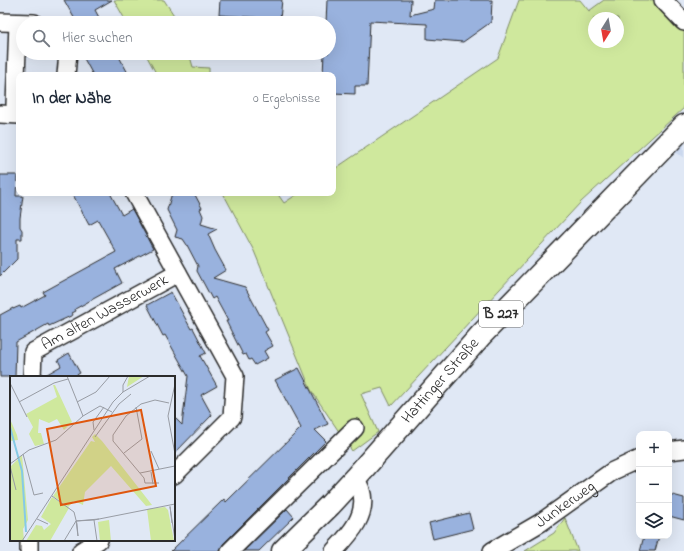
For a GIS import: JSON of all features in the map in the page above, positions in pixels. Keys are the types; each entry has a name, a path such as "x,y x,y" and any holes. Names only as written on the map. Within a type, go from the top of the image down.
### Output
{"main road":[{"name":"Hattinger Straße","path":"283,551 355,478 481,335 684,126"}],"street":[{"path":"663,0 684,22"},
{"path":"0,22 16,23"},
{"path":"19,72 21,60"},
{"path":"66,72 67,60"},
{"path":"14,110 16,96"},
{"name":"Am alten Wasserwerk","path":"136,196 235,376 232,417 175,474"},
{"name":"Am alten Wasserwerk","path":"32,376 33,352 178,273"},
{"path":"230,551 355,428"},
{"path":"672,450 684,448"},
{"name":"Junkerweg","path":"492,551 540,523 613,471 636,460"},
{"path":"334,551 352,532 359,519 362,504 361,490 355,478"},
{"path":"81,551 97,541"}],"shaded area":[{"path":"684,137 684,158 672,150"}],"green space":[{"path":"114,0 164,0 174,16 123,16"},
{"path":"519,0 580,0 589,11 604,0 661,0 684,26 684,108 581,202 391,406 382,388 361,394 378,432 352,451 311,390 254,251 225,196 279,196 284,203 294,196 336,196 336,168 498,58"},
{"path":"149,60 191,60 193,67 209,68 209,72 155,72"},
{"path":"565,518 578,551 525,551 554,533"}],"building":[{"path":"64,0 112,0 95,10 98,16 73,16"},
{"path":"220,0 282,0 280,16 219,15"},
{"path":"327,0 411,0 410,15 434,9 435,0 492,0 491,22 463,42 427,39 427,24 370,21 367,86 355,86 355,94 336,93 336,72 323,72 324,60 336,60 336,16 326,16"},
{"path":"85,60 121,60 127,72 91,72"},
{"path":"0,175 16,175 16,196 23,196 20,218 22,239 17,239 17,259 0,276"},
{"path":"74,196 112,196 122,215 132,209 153,249 115,269 122,283 75,309 76,311 72,313 73,315 49,326 48,324 16,342 15,376 0,377 0,315 13,308 20,306 21,308 45,295 43,292 116,252 98,220 89,225"},
{"path":"171,196 196,196 202,208 200,209 203,216 201,224 217,229 208,234 226,270 213,278 245,287 268,330 265,332 273,346 264,351 268,358 255,365 251,359 249,360 246,354 243,355 226,321 228,321 215,297 212,299 197,271 198,266 187,245 183,239 175,237 177,230 167,210"},
{"path":"171,292 206,353 200,356 217,386 201,395 212,415 175,453 175,418 182,425 188,376 165,335 163,336 147,305"},
{"path":"69,353 80,373 75,376 44,376 61,366 58,360"},
{"path":"299,368 328,424 315,430 326,441 223,544 220,551 171,551 224,499 226,502 301,428 275,380"},
{"path":"672,495 684,498 684,520 672,517"},
{"path":"287,509 294,517 259,551 244,551"},
{"path":"469,513 473,529 433,539 429,523"},
{"path":"643,539 658,539 655,551 640,551"}]}
